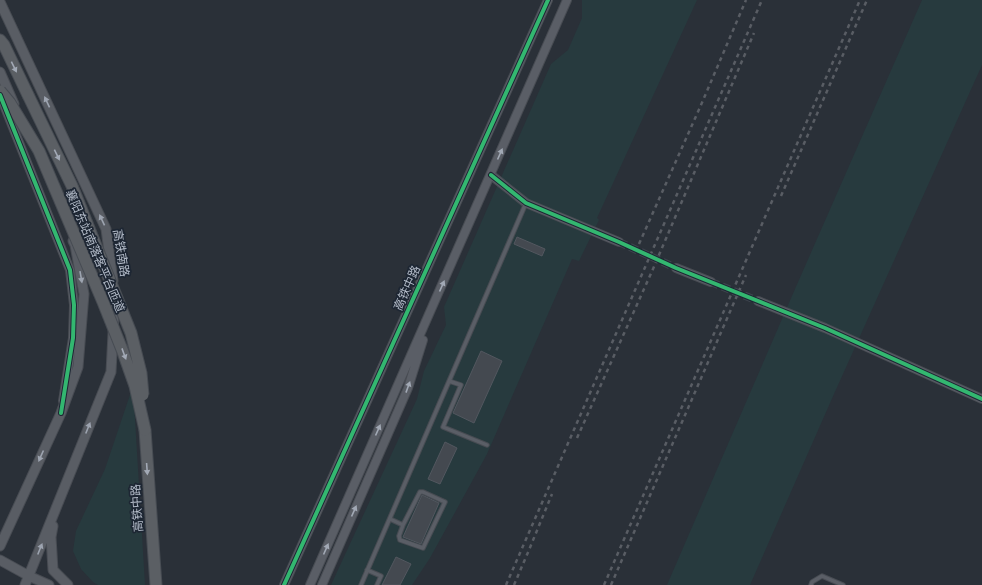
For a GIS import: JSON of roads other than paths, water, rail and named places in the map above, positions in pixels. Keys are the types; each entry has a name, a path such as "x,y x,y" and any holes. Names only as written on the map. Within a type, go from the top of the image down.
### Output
{"highway":[{"path":"0,40 4,45 72,186 131,333 141,373 145,430"},
{"name":"襄阳东站南落客平台匝道","path":"0,91 10,103 39,151 104,302 135,386 145,430"},
{"name":"高铁中路","path":"145,430 156,585"}],"main road":[{"name":"高铁南路","path":"0,2 106,229 115,298 111,372 25,585"},
{"path":"0,72 75,245 84,294 78,367 61,413 0,546"},
{"path":"56,509 51,537 53,570 68,585"},
{"path":"0,560 49,585"}],"street":[{"name":"高铁中路","path":"284,585 548,0"},
{"path":"310,585 567,0"},
{"path":"0,94 70,270 74,304 73,338 61,413"},
{"path":"491,175 526,203 619,242"},
{"path":"676,268 711,282"},
{"path":"758,301 825,328 982,399"},
{"path":"322,585 408,388 433,306"}],"lane":[{"path":"361,585 526,203"},
{"path":"449,381 461,385 443,428 487,445"},
{"path":"420,492 424,492 446,502 423,548 400,540 399,536 403,525 420,492"},
{"path":"390,519 403,525"},
{"path":"367,570 381,576 377,585"},
{"path":"810,585 822,576 843,585"}],"tunnel":[{"path":"619,242 676,268"},
{"path":"711,282 758,301"}],"railway":[{"path":"639,244 746,0"},
{"path":"506,585 762,0"},
{"path":"604,585 860,0"},
{"path":"781,196 867,0"},
{"path":"577,438 653,269 754,33"},
{"path":"611,585 746,275"},
{"path":"514,585 552,494"}]}
